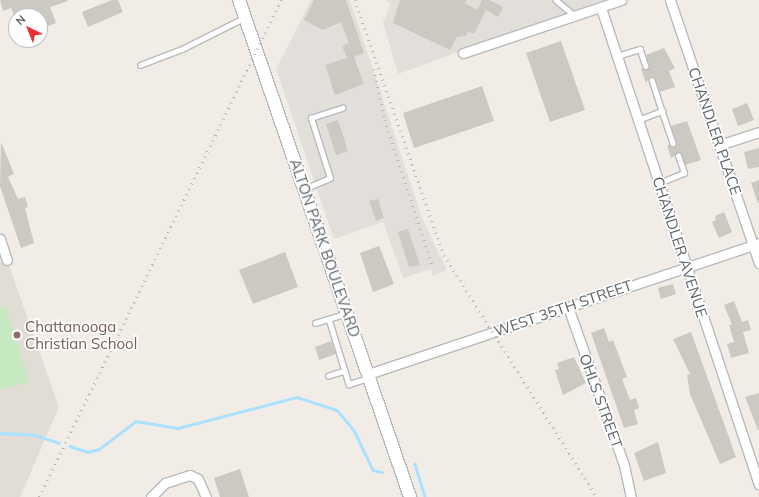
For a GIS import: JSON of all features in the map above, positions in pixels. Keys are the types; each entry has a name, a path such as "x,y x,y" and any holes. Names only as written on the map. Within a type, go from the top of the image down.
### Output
{"main road":[{"name":"ALTON PARK BOULEVARD","path":"239,0 410,497"}],"street":[{"path":"463,53 575,17 621,0"},
{"name":"CHANDLER PLACE","path":"670,0 719,145 756,244 759,263"},
{"name":"CHANDLER AVENUE","path":"601,8 759,485"},
{"path":"719,145 759,132"},
{"path":"0,239 7,260"},
{"name":"WEST 35TH STREET","path":"369,376 687,266 756,244"},
{"name":"OHLS STREET","path":"568,307 624,465 631,497"},
{"path":"151,497 165,483 190,475 198,479 206,497"}],"lane":[{"path":"556,0 575,17"},
{"path":"140,65 182,49 245,18"},
{"path":"617,56 640,49 646,66"},
{"path":"652,80 673,143"},
{"path":"304,189 330,178 311,118 342,108"},
{"path":"638,120 662,111"},
{"path":"659,183 684,173 678,156"},
{"path":"315,323 347,313"},
{"path":"328,319 349,384 369,376"},
{"path":"329,376 345,371"}],"shaded area":[{"path":"311,0 350,0 422,218 447,270 433,276 431,269 403,278 383,222 334,239 276,69"},
{"path":"385,0 603,0 398,74 383,22 391,4"},
{"name":"Chattanooga Christian School","path":"7,260 59,407 20,497 0,497 0,262"}],"green space":[{"path":"6,306 29,382 0,390 0,308"}],"building":[{"path":"0,0 68,0 50,7 56,23 48,26 48,8 8,8 3,11"},
{"path":"112,0 118,0 123,12 88,27 82,12"},
{"path":"314,0 346,0 364,53 354,57 364,84 335,95 325,65 347,58 342,46 349,43 341,22 323,30 304,20"},
{"path":"400,0 467,0 465,3 477,10 482,0 489,0 503,7 498,17 486,10 474,34 468,31 466,36 457,37 450,50 393,23"},
{"path":"561,41 585,110 550,122 526,53"},
{"path":"664,48 675,68 669,71 675,87 660,92 655,78 650,77 646,83 641,69 650,67 646,55"},
{"path":"482,86 494,121 414,148 403,113"},
{"path":"747,103 754,120 738,126 732,109"},
{"path":"338,120 348,151 336,155 326,124"},
{"path":"687,121 701,160 685,165 680,153 671,158 667,145 677,144 671,126"},
{"path":"1,142 14,174 8,177 18,199 25,197 28,207 25,208 34,243 21,248 0,186"},
{"path":"759,148 759,167 748,169 744,152"},
{"path":"759,180 759,203 758,203 751,183"},
{"path":"378,199 384,218 376,221 369,201"},
{"path":"724,212 732,232 719,238 712,222 716,220 715,216"},
{"path":"408,229 420,265 409,267 398,232"},
{"path":"379,246 394,284 373,292 360,253"},
{"path":"285,252 298,287 253,304 239,270"},
{"path":"673,284 676,294 661,299 658,288"},
{"path":"734,301 742,322 748,320 751,330 743,332 749,353 731,358 727,344 734,342 729,325 732,325 724,305"},
{"path":"604,328 609,342 613,340 627,377 622,379 630,400 636,398 639,408 634,410 638,424 624,428 591,333"},
{"path":"691,332 736,457 720,464 690,394 687,375 690,374 673,339"},
{"path":"331,341 336,354 319,360 315,347"},
{"path":"574,357 586,383 563,395 555,370 559,369 557,363"},
{"path":"759,393 759,430 758,430 745,397"},
{"path":"658,442 666,473 644,481 634,453"},
{"path":"240,469 249,497 220,497 214,478"}],"waterway":[{"path":"70,446 88,452 99,449 136,421 178,428 297,397 337,410 354,430 373,470 382,472"},
{"path":"0,433 35,435 59,443"},
{"path":"415,464 425,497"}],"railway":[{"path":"39,497 281,0"},
{"path":"355,0 444,255 597,497"},
{"path":"374,69 385,120 432,265"}],"place":[{"name":"Chattanooga Christian School","path":"17,335"}]}
